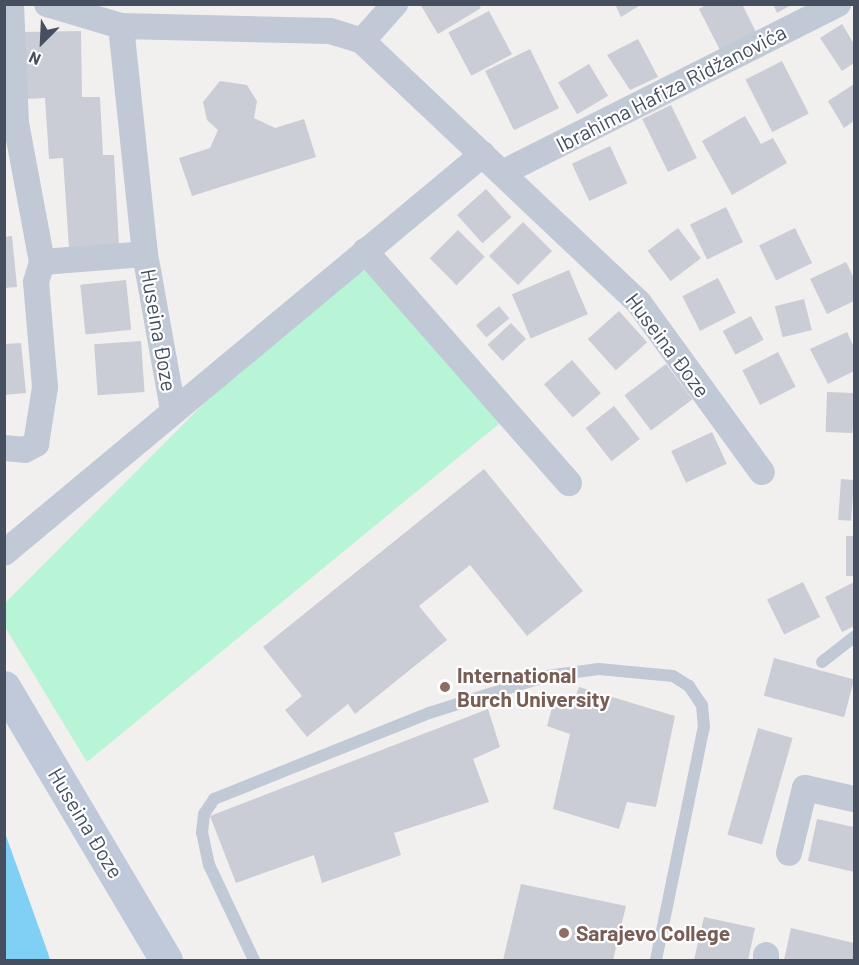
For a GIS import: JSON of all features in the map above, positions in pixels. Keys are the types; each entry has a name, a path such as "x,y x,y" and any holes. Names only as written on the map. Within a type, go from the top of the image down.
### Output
{"street":[{"path":"4,448 25,450 36,444 42,430 45,387 36,282 42,262 16,123 11,4"},
{"name":"Huseina Đoze","path":"47,4 121,26 330,31 362,41 504,172 639,303 762,472"},
{"path":"362,41 395,4"},
{"name":"Ibrahima Hafiza Ridžanovića","path":"504,172 838,4"},
{"path":"121,26 145,254"},
{"name":"Huseina Đoze","path":"4,553 483,154"},
{"path":"365,251 569,483"},
{"name":"Huseina Đoze","path":"42,262 145,254 173,410"},
{"name":"Huseina Đoze","path":"4,687 166,960"},
{"path":"789,853 805,788 855,799"}],"lane":[{"path":"822,662 855,637"},
{"path":"254,960 209,865 202,833 204,814 214,799 429,713 547,676 599,669 673,675 689,686 702,705 704,726 656,960"}],"green space":[{"path":"353,254 505,419 87,762 5,627 5,603"}],"water":[{"path":"5,833 48,953 50,960 5,960"}],"building":[{"path":"420,4 478,4 481,8 438,34"},
{"path":"615,4 642,4 621,17"},
{"path":"708,4 742,4 756,32 720,50 699,9"},
{"path":"773,4 793,4 777,13"},
{"path":"489,11 512,54 471,76 448,33"},
{"path":"842,24 854,44 854,63 842,71 820,38"},
{"path":"81,31 82,97 100,97 103,155 114,155 119,245 69,248 63,158 49,159 45,98 25,99 23,32"},
{"path":"638,39 658,77 630,90 607,55"},
{"path":"530,49 559,108 514,130 485,71"},
{"path":"782,61 809,114 772,132 745,80"},
{"path":"589,64 608,96 577,114 558,83"},
{"path":"220,81 247,85 257,101 254,118 275,128 304,119 316,157 192,196 179,158 210,148 218,130 207,120 203,102"},
{"path":"854,84 854,121 844,128 828,101"},
{"path":"671,105 697,158 668,172 642,119"},
{"path":"745,116 761,144 773,138 787,163 732,195 702,141"},
{"path":"610,146 627,183 589,201 572,164"},
{"path":"486,189 511,217 482,243 457,215"},
{"path":"726,207 743,242 707,260 690,225"},
{"path":"523,222 552,251 518,285 489,256"},
{"path":"678,228 701,258 671,281 648,251"},
{"path":"795,228 812,263 776,281 759,246"},
{"path":"458,230 485,257 457,285 430,258"},
{"path":"12,236 17,287 4,288 4,237"},
{"path":"846,262 854,278 854,301 827,314 810,279"},
{"path":"569,270 588,314 531,338 512,294"},
{"path":"718,278 736,313 700,331 682,296"},
{"path":"126,280 131,330 85,335 80,285"},
{"path":"804,299 812,330 783,337 775,306"},
{"path":"499,306 509,318 486,338 476,325"},
{"path":"619,311 647,342 616,370 588,339"},
{"path":"751,316 764,340 735,355 723,331"},
{"path":"511,323 526,339 503,361 488,345"},
{"path":"847,332 854,347 854,371 828,384 810,349"},
{"path":"141,341 145,392 98,395 94,344"},
{"path":"21,343 26,393 4,395 4,344"},
{"path":"778,352 796,387 760,405 742,370"},
{"path":"572,360 601,393 573,417 544,384"},
{"path":"666,364 692,399 651,430 624,395"},
{"path":"827,392 854,393 853,433 826,432"},
{"path":"614,406 640,439 611,461 586,428"},
{"path":"712,432 727,464 686,483 671,451"},
{"path":"484,469 583,591 527,636 470,565 419,606 447,640 355,714 348,704 307,737 285,710 302,696 263,647"},
{"path":"841,479 854,480 851,521 838,520"},
{"path":"846,536 854,536 854,576 846,576"},
{"path":"803,582 820,617 784,635 767,600"},
{"path":"854,582 854,626 842,632 825,597"},
{"path":"774,658 854,679 844,717 764,696"},
{"path":"579,687 675,716 656,807 627,802 619,829 553,809 570,734 547,726 554,700 572,706"},
{"path":"488,709 500,747 473,759 489,802 394,833 401,855 322,883 314,855 236,883 210,816"},
{"path":"758,728 793,738 762,845 727,835"},
{"path":"817,819 854,827 854,872 808,861"},
{"name":"Sarajevo College","path":"521,884 626,906 613,960 503,960"},
{"path":"704,917 755,928 748,960 694,960"},
{"path":"791,928 854,943 854,960 784,960"}],"place":[{"name":"International Burch University","path":"445,687"},
{"name":"Sarajevo College","path":"564,933"}]}
